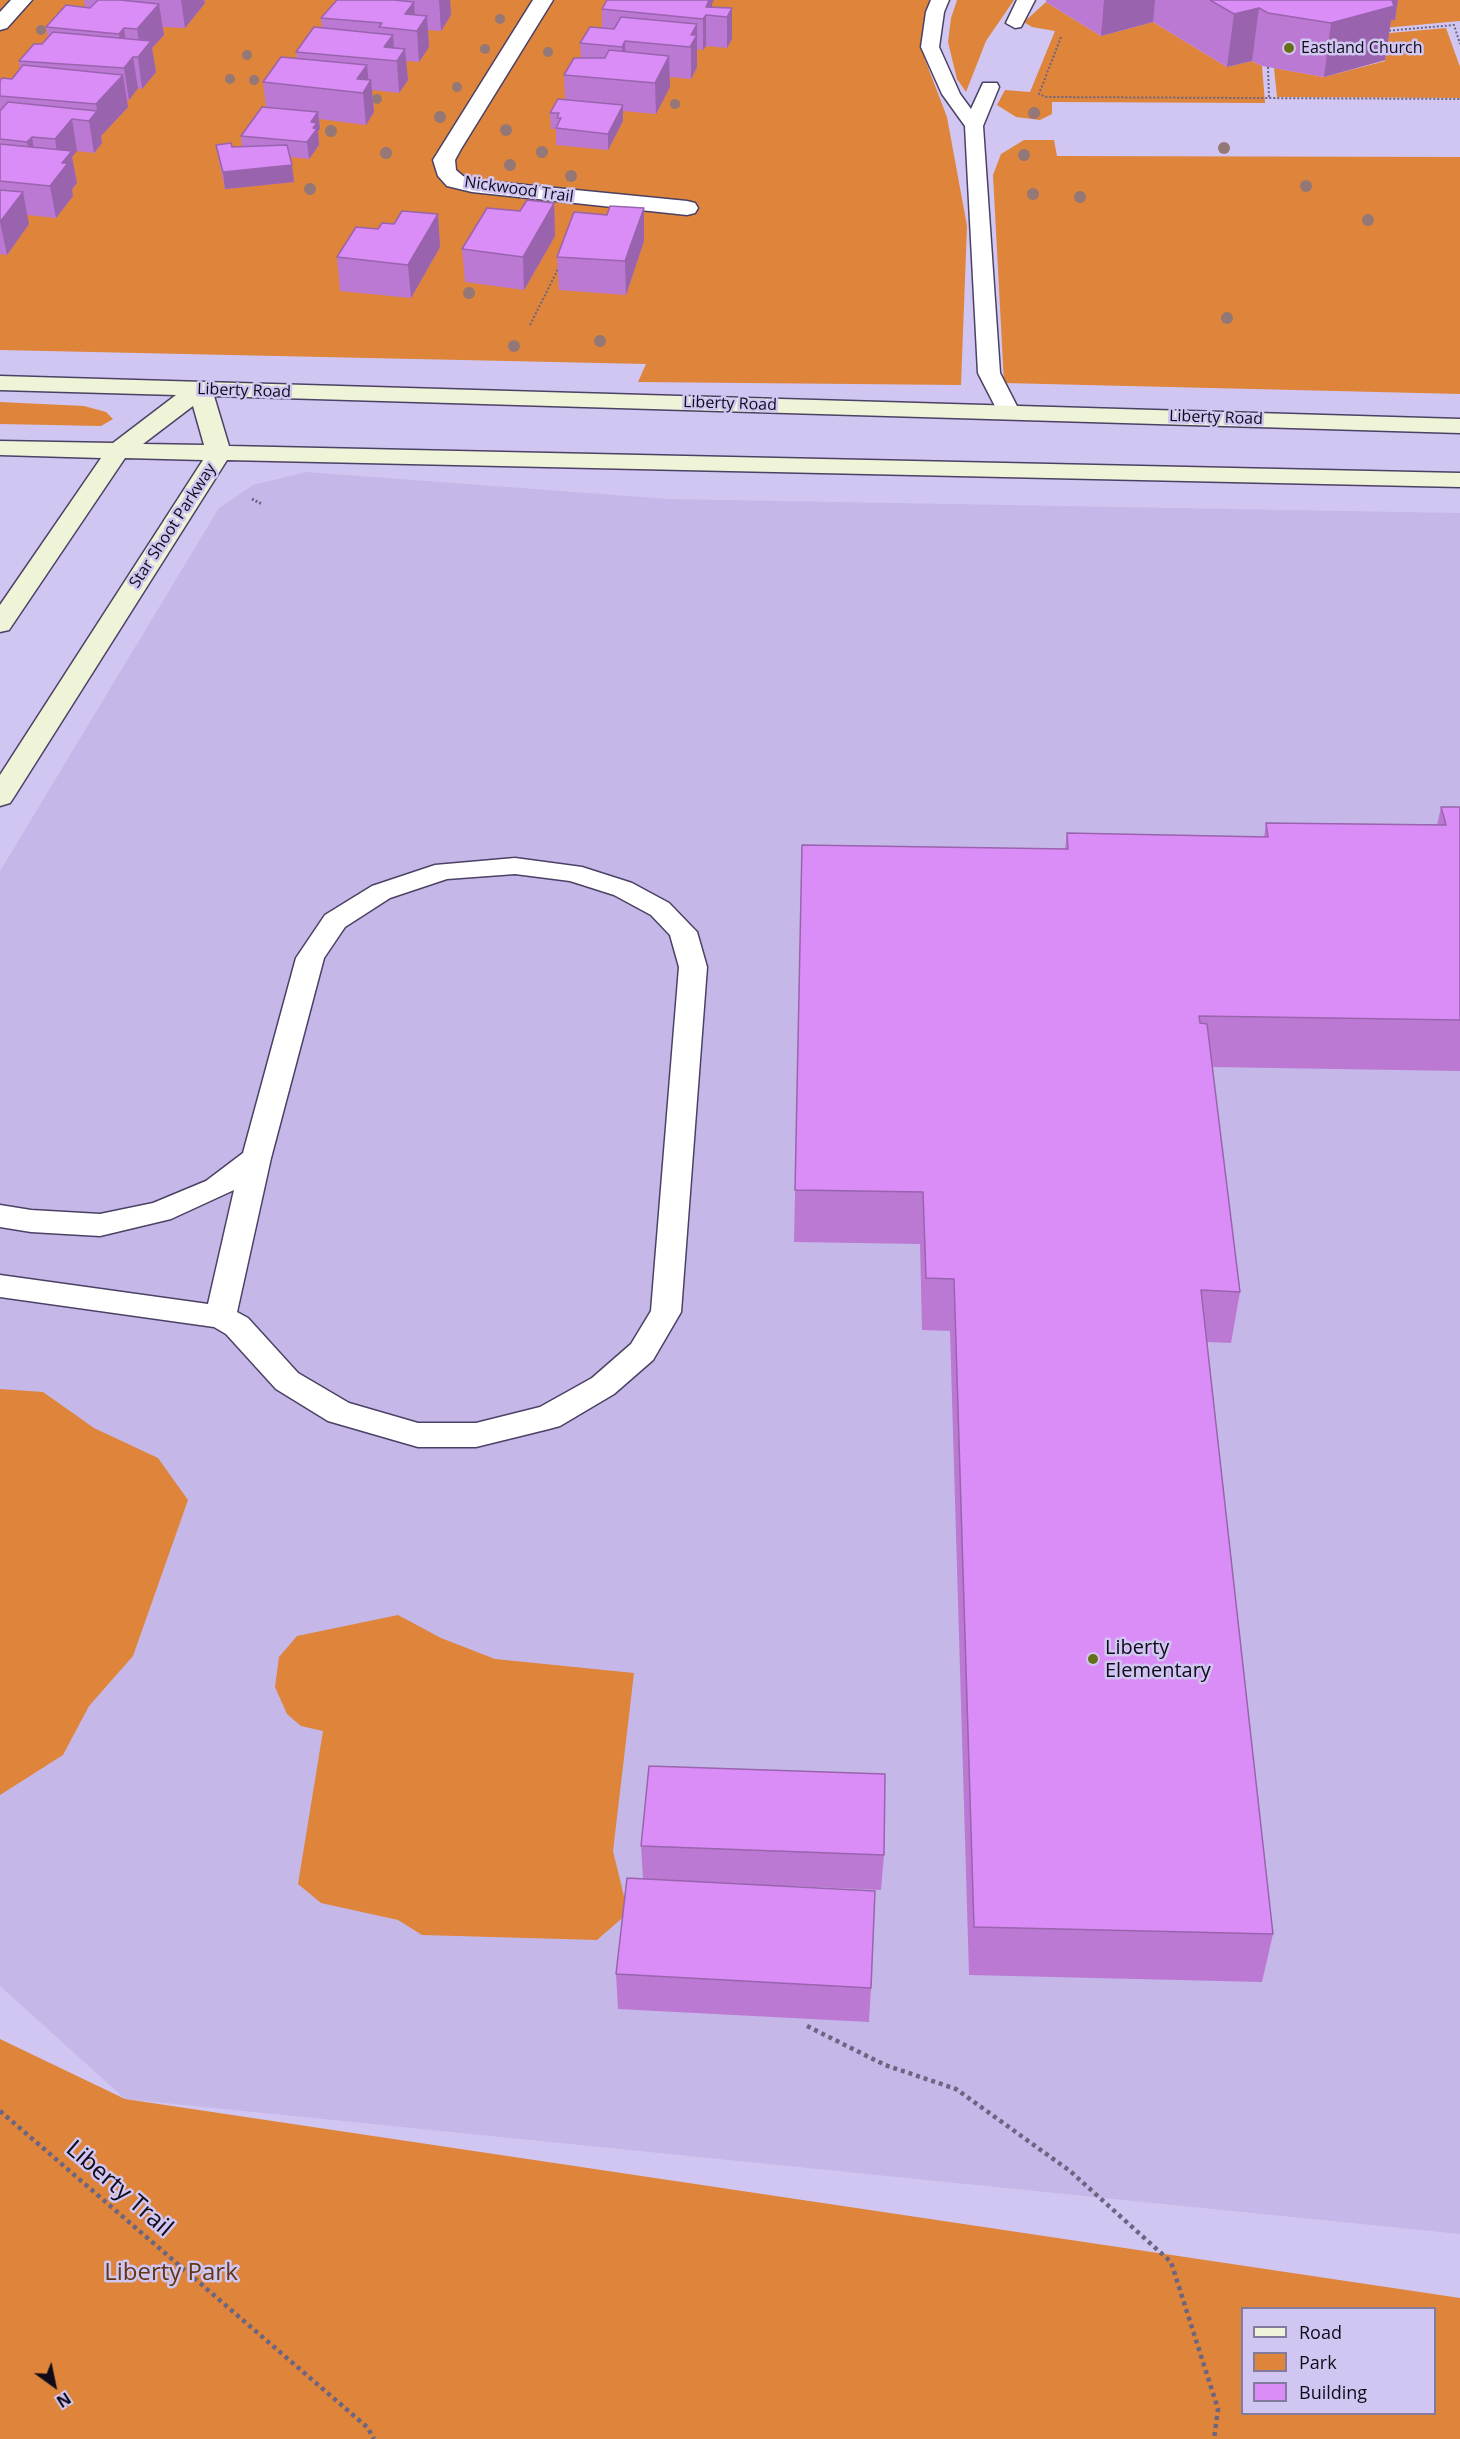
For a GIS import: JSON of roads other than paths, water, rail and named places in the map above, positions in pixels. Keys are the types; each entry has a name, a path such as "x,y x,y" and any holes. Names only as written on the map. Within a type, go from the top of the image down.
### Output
{"main road":[{"name":"Liberty Road","path":"0,383 1460,426"},
{"path":"0,624 118,451 200,389"},
{"name":"Star Shoot Parkway","path":"0,797 219,454 200,389"},
{"path":"0,448 1460,480"}],"street":[{"path":"0,24 22,0"},
{"name":"Nickwood Trail","path":"543,0 450,149 444,160 446,171 455,181 472,186 687,208"}],"lane":[{"path":"940,0 935,12 930,47 951,94 974,126"},
{"path":"1015,23 1026,0"},
{"path":"990,87 974,126 989,373 1009,412"},
{"path":"0,1286 220,1317 237,1326 287,1381 339,1412 418,1435 476,1435 549,1417 603,1386 642,1352 666,1312 693,967 683,932 660,909 623,889 573,873 515,866 444,872 381,892 335,921 310,958 256,1158 220,1317"},
{"path":"0,1216 31,1221 100,1225 160,1212 216,1188 256,1158"}],"place":[{"name":"Eastland Church","path":"1289,48"},
{"name":"Liberty Elementary","path":"1093,1659"}],"park label":[{"name":"Liberty Park","path":"171,2273"}]}
